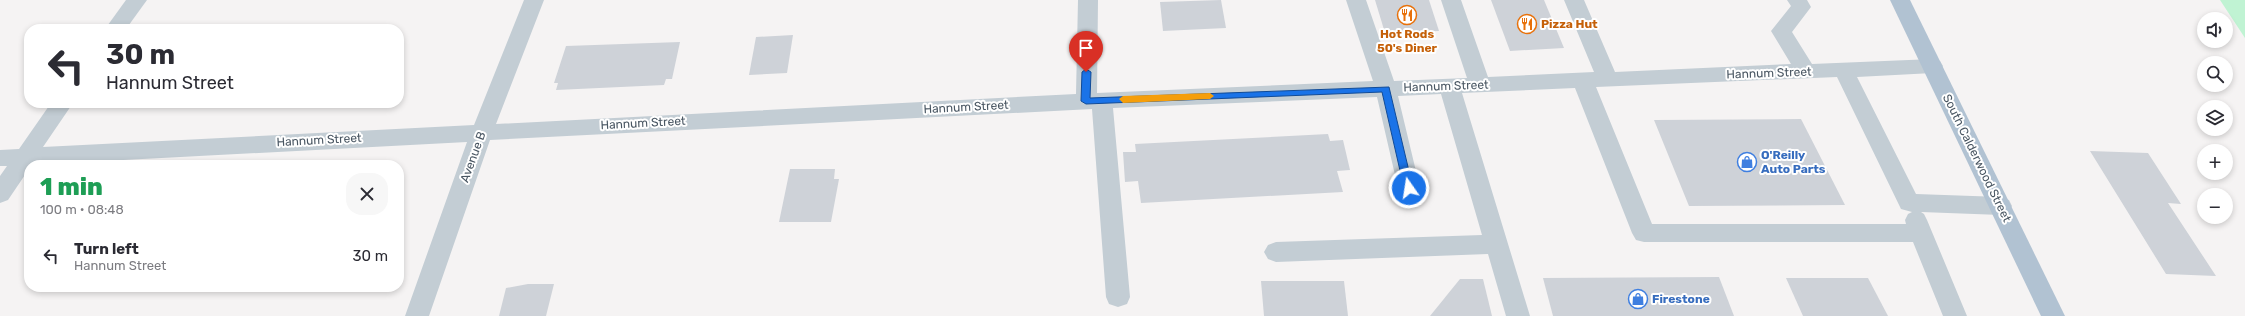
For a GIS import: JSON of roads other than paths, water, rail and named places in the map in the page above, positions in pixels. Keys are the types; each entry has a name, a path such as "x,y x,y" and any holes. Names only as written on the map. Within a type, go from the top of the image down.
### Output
{"main road":[{"name":"South Calderwood Street","path":"1900,0 2053,316"}],"street":[{"path":"119,24 137,0"},
{"name":"Avenue B","path":"417,316 482,131 534,0"},
{"path":"1088,0 1094,101 1118,297"},
{"path":"1356,0 1386,89 1409,188"},
{"path":"1451,0 1480,85"},
{"path":"1574,0 1608,80"},
{"path":"1797,0 1801,7 1781,31 1806,71"},
{"name":"Hannum Street","path":"0,158 482,131 1094,101 1806,71 1844,71 1933,66"},
{"path":"1844,71 1909,203 1956,316"},
{"path":"1583,81 1644,233 1921,233"},
{"path":"1449,86 1518,316"},
{"path":"0,194 24,156 58,108"},
{"path":"1909,203 2001,206"},
{"path":"1276,252 1497,244"}],"place":[{"name":"Hot Rods 50's Diner","path":"1407,15"},
{"name":"Pizza Hut","path":"1527,24"},
{"name":"O'Reilly Auto Parts","path":"1747,162"},
{"name":"Firestone","path":"1638,299"}]}
